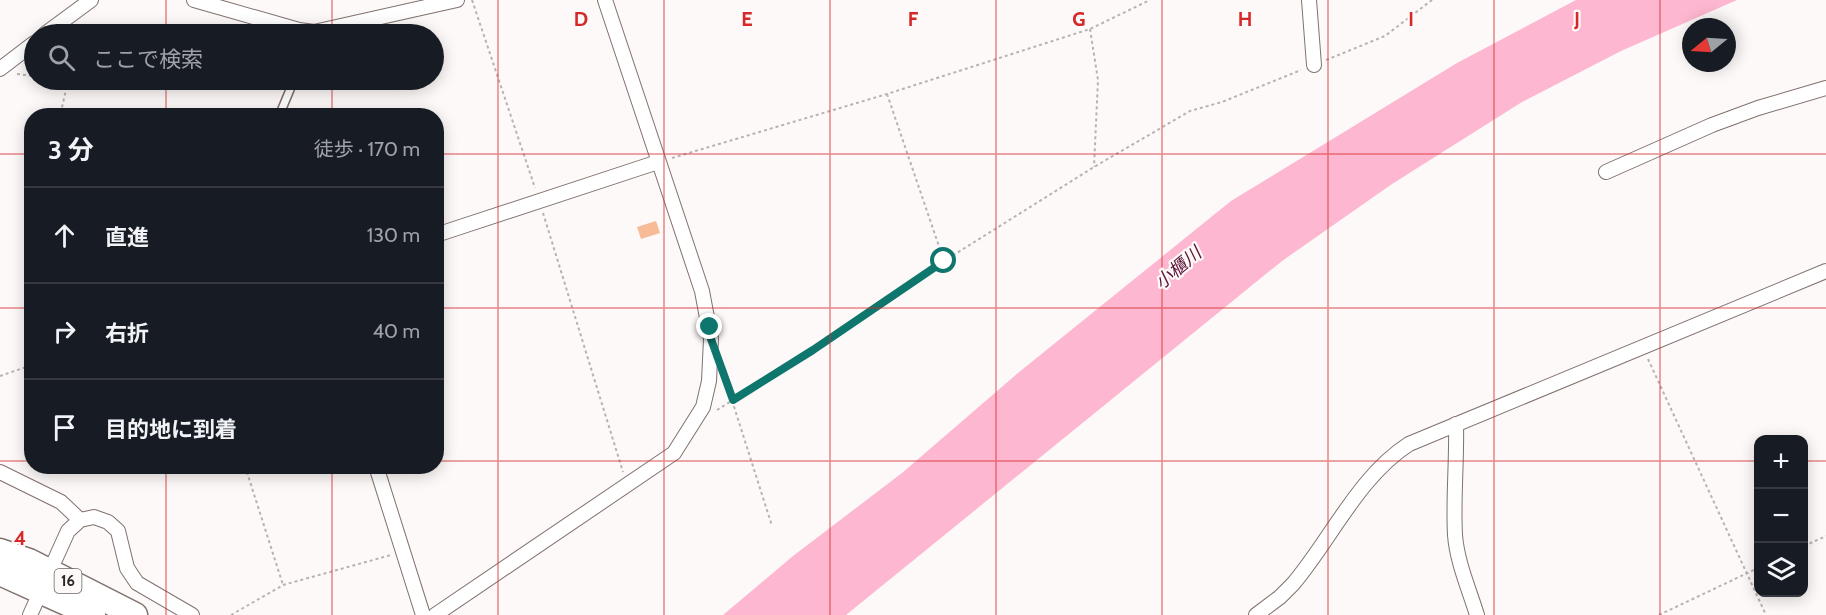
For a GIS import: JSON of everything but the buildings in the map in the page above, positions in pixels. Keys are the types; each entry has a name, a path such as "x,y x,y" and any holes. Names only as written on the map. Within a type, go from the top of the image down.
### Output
{"highway":[{"name":"16","path":"0,550 30,561 45,581 93,615"},
{"name":"16","path":"0,573 45,581 135,615"}],"street":[{"path":"59,24 91,0"},
{"path":"194,0 278,24"},
{"path":"368,24 457,0"},
{"path":"435,615 674,453 703,407 711,369 711,339 702,291 605,0"},
{"path":"1309,0 1314,65"},
{"path":"0,69 24,51"},
{"path":"1606,172 1712,125 1758,108 1826,88"},
{"path":"444,232 658,162"},
{"path":"1256,615 1293,584 1350,506 1389,460 1409,444 1826,271"},
{"path":"1456,424 1455,536 1458,556 1477,615"},
{"path":"0,472 61,502 80,520"},
{"path":"379,474 423,615"},
{"path":"30,615 68,531 80,520 94,517 108,522 118,531 127,568 137,582 192,615"}],"lane":[{"path":"282,108 290,90"}],"path":[{"path":"472,0 539,202 627,483"},
{"path":"658,162 887,94 1090,29 1150,0"},
{"path":"716,411 813,350 944,261 1094,167 1190,111 1222,102 1385,36 1432,0"},
{"path":"1090,29 1098,80 1094,167"},
{"path":"62,108 66,90"},
{"path":"887,94 944,261"},
{"path":"1642,347 1766,615"},
{"path":"0,376 24,368"},
{"path":"722,370 772,526"},
{"path":"248,474 283,585"},
{"path":"1808,544 1826,536"},
{"path":"231,615 283,585 403,552"},
{"path":"1659,615 1754,570"}],"water":[{"name":"小櫃川","path":"1576,0 1737,0 1696,18 1682,18 1682,24 1621,51 1522,102 1392,184 1282,261 846,615 723,615 793,556 902,473 1018,373 1231,201 1457,63"}],"route":[{"path":"710,327 711,339 733,400 813,350 944,261"}]}
